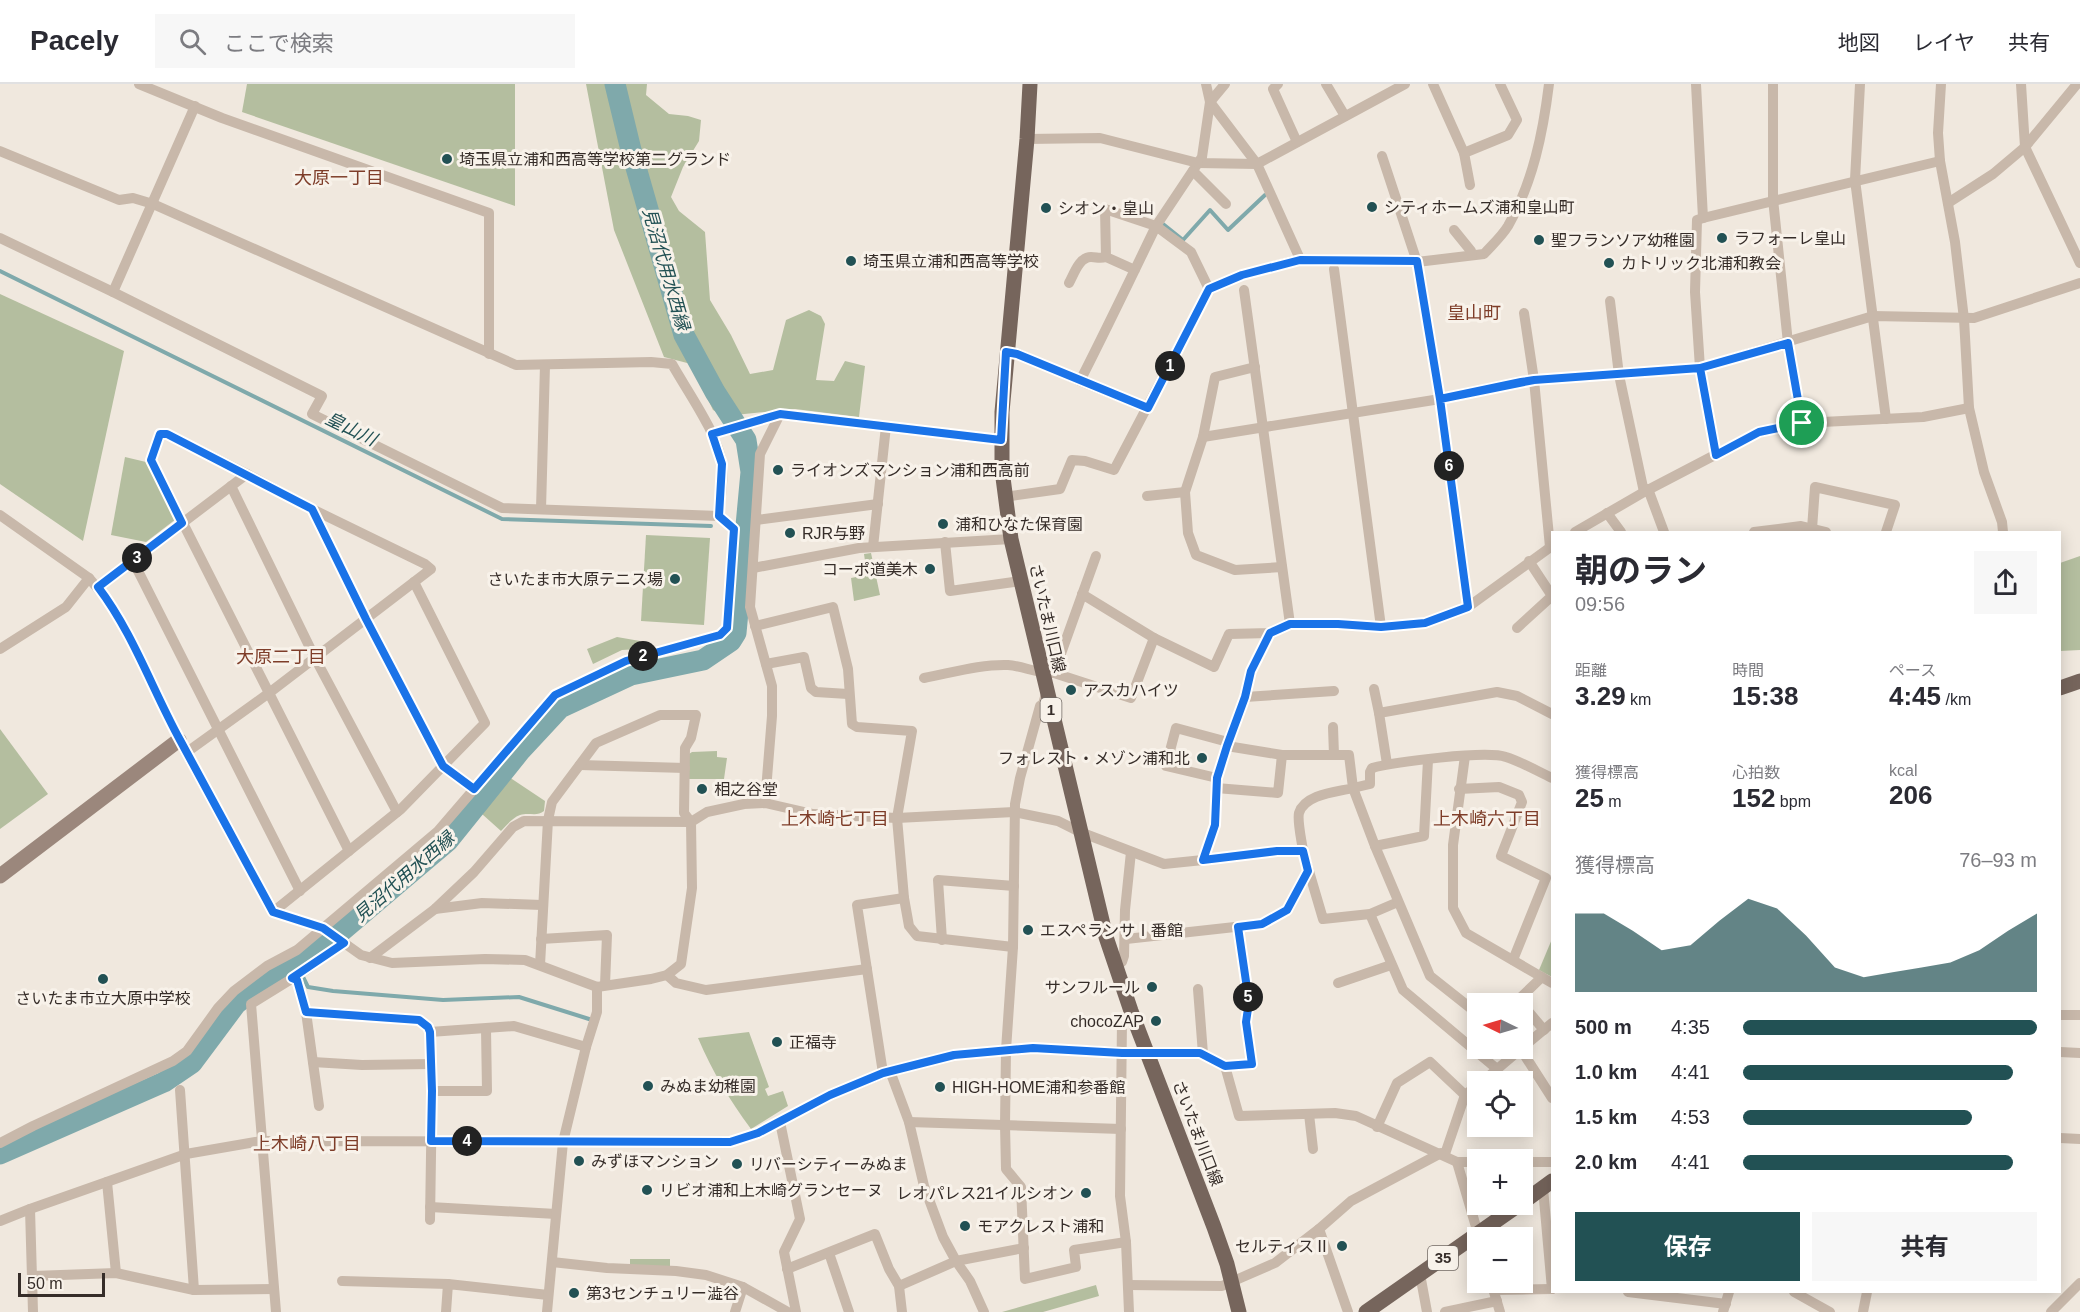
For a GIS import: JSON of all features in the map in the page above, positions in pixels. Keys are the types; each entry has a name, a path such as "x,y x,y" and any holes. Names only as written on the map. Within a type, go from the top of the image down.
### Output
{"main road":[{"name":"さいたま川口線","path":"1030,84 1027,139 1006,352 1001,440 1005,497 1011,538 1048,673 1047,690 1080,832 1115,966 1214,1227 1233,1283 1239,1312"},
{"path":"2061,688 2080,681"},
{"name":"35","path":"1533,1196 1548,1185"},
{"name":"35","path":"1491,1227 1507,1215"},
{"name":"35","path":"1366,1312 1467,1244"}],"street":[{"path":"139,84 489,213 489,354"},
{"path":"1080,381 1156,226 1202,157 1210,102 1206,84"},
{"path":"1210,102 1225,84"},
{"path":"1278,84 1273,89 1296,142"},
{"path":"1326,84 1345,116"},
{"path":"1434,84 1464,153 1470,185"},
{"path":"1464,153 1508,135 1517,120 1500,84"},
{"path":"1005,497 1060,489 1072,460 1085,461 1114,470 1209,289 1242,275 1300,260 1417,261 1484,254 1507,227 1525,188 1545,121 1549,84"},
{"path":"1696,84 1703,218"},
{"path":"1773,84 1773,200 1788,343 1802,423"},
{"path":"1860,84 1855,180 1886,419"},
{"path":"1941,84 1938,133 1940,161 1965,319 1969,408 1984,472 2002,522 2003,531"},
{"path":"2021,84 2025,147 2080,263"},
{"path":"1948,203 1994,174 2025,147 2077,84"},
{"path":"1027,139 1100,138 1196,167 1257,164 1401,85"},
{"path":"1210,102 1257,164 1300,260"},
{"path":"112,292 195,106"},
{"path":"0,151 119,200 133,198 153,204 516,365 651,362 672,364 717,432 722,464 719,516"},
{"path":"1382,156 1417,261 1440,399 1468,607"},
{"path":"1716,455 1700,368 1695,292 1697,220 1940,161"},
{"path":"1196,167 1226,204"},
{"path":"1106,257 1105,209 1156,226 1191,252 1209,289"},
{"path":"1454,230 1471,250 1472,255"},
{"path":"0,238 322,396 312,414 502,508 719,516 734,529 727,628 720,635 626,661 555,695 431,837 297,950 267,966 234,991 218,1008 187,1051 173,1061 0,1143"},
{"path":"1069,283 1082,260 1089,257 1098,259 1106,257 1135,270"},
{"path":"1334,269 1381,627"},
{"path":"1203,437 1440,399 1534,380 1700,368 1873,316 1974,318 2080,283"},
{"path":"1244,290 1290,624"},
{"path":"1610,301 1618,375 1646,491 1664,531"},
{"path":"1082,594 1154,638 1214,667 1229,634 1270,633 1290,624 1381,627 1425,623 1468,607 1551,547 1534,380 1524,313"},
{"path":"1006,352 1017,354 1148,408"},
{"path":"541,509 545,365"},
{"path":"1255,367 1215,377 1203,437 1185,492 1188,533 1196,555 1235,570 1282,567"},
{"path":"1577,531 1646,491 1759,432 1802,423 1923,417 1969,408"},
{"path":"717,432 780,414 1001,440"},
{"path":"765,803 772,686 750,607 760,454 780,414"},
{"path":"873,547 886,426"},
{"path":"0,876 183,746 217,730 269,693 431,569 167,434 160,434 151,460 182,523 269,693 349,851"},
{"path":"98,587 247,474"},
{"path":"231,486 315,658 397,812"},
{"path":"1812,529 1815,487 1895,505 1886,531"},
{"path":"1147,496 1185,492"},
{"path":"756,520 878,504"},
{"path":"312,509 366,619 443,766 474,789"},
{"path":"1607,513 1621,531"},
{"path":"0,515 89,578 109,602 131,640 183,746 273,912 323,928 361,955 370,958 392,963 485,959 525,960 601,986 667,975 681,964 689,917 692,888 691,822 684,813 685,748 691,738 696,715 660,715 596,743 552,802 548,820 540,965"},
{"path":"1767,531 1801,526 1821,531"},
{"path":"753,568 873,547 1011,538"},
{"path":"945,542 950,591 1021,581"},
{"path":"1048,673 1096,556"},
{"path":"133,561 300,891"},
{"path":"1529,561 1551,594"},
{"path":"0,650 66,606 89,578"},
{"path":"273,912 397,812 485,723 414,582"},
{"path":"1517,628 1551,597"},
{"path":"755,626 833,607 848,669 848,694 852,724 857,727 912,731 897,818 904,898 909,926 917,936 1013,947"},
{"path":"1203,860 1215,825 1217,783 1227,744 1245,697 1251,671 1270,633"},
{"path":"924,678 970,669 1009,665 1048,673 1131,698 1154,638"},
{"path":"765,664 804,657 811,688 816,692 848,694"},
{"path":"1374,689 1387,764"},
{"path":"1047,690 1043,704 1040,706 1020,778 1014,812 1016,820 1013,947 1006,1050 1006,1169 1021,1187 1025,1279 1076,1267 1074,1250 1126,1242"},
{"path":"1245,697 1334,691"},
{"path":"1379,713 1497,692 1517,696 1551,713"},
{"path":"1333,727 1334,755"},
{"path":"1282,755 1278,793 1217,783 1166,766 1176,728 1227,744 1282,755 1349,755 1353,788 1430,976 1467,1005"},
{"path":"1465,756 1453,845 1453,908 1466,933 1551,982"},
{"path":"1398,902 1370,914 1323,919 1303,851 1299,814 1306,803 1323,795 1370,784 1372,768 1387,764 1465,756 1504,756 1551,778"},
{"path":"1375,846 1424,837 1428,760"},
{"path":"580,765 685,768"},
{"path":"1459,789 1499,787 1519,795 1522,802 1501,856 1546,878 1514,960"},
{"path":"370,958 435,909 474,872 513,827 524,821 691,822 707,812 744,804 765,803 813,814 897,818 1014,812 1058,820 1080,832 1164,864 1277,851 1303,851"},
{"path":"1115,966 1122,962 1131,852"},
{"path":"1125,939 1262,924 1287,910 1308,871"},
{"path":"942,940 938,880 1014,886"},
{"path":"904,898 857,905 867,969 887,1072 909,1122 924,1186 943,1237 970,1281 984,1312"},
{"path":"435,909 482,903 542,905"},
{"path":"1370,914 1402,990 1497,1069"},
{"path":"0,1221 186,1154 261,1141 730,1142 758,1133 830,1095 887,1072 954,1055 1033,1048 1122,1053 1203,1054 1225,1066 1252,1064 1246,1022 1249,1002 1238,927"},
{"path":"541,939 607,935 597,1012 563,1142 547,1312"},
{"path":"276,1312 251,1004 344,943"},
{"path":"1338,983 1391,965"},
{"path":"667,975 676,983 706,990 867,969"},
{"path":"1525,993 1542,977"},
{"path":"292,978 297,980 306,1012 319,1106"},
{"path":"1197,989 1203,1054"},
{"path":"1129,1312 1126,1242 1120,1196 1122,1021 1131,1011"},
{"path":"306,1012 419,1020 428,1027 432,1091 430,1220"},
{"path":"1533,1014 1548,1027 1533,1039"},
{"path":"2061,1015 2080,1016"},
{"path":"430,1032 514,1026 586,1047"},
{"path":"432,1091 487,1091 486,1029"},
{"path":"2061,1052 2080,1053"},
{"path":"1495,1071 1508,1059"},
{"path":"1529,1059 1550,1090"},
{"path":"313,1062 362,1065 431,1064"},
{"path":"1128,1285 1222,1286 1275,1263 1351,1201 1443,1154 1465,1095 1431,1062 1396,1083 1377,1127"},
{"path":"1225,1066 1239,1116 1335,1113 1356,1116 1457,1162 1467,1162"},
{"path":"180,1090 194,1290"},
{"path":"1308,1114 1313,1149"},
{"path":"780,1122 800,1220 784,1252 796,1312"},
{"path":"909,1122 1121,1130"},
{"path":"2061,1138 2080,1139"},
{"path":"1457,1162 1476,1227"},
{"path":"1533,1162 1551,1162"},
{"path":"107,1182 116,1273"},
{"path":"1548,1185 1551,1263"},
{"path":"430,1207 556,1214"},
{"path":"30,1209 33,1312"},
{"path":"1319,1229 1348,1312"},
{"path":"787,1269 875,1234 889,1269 899,1286 902,1312"},
{"path":"899,1286 956,1260 1024,1248"},
{"path":"830,1253 849,1312"},
{"path":"552,1262 706,1275 743,1287 788,1312"},
{"path":"33,1276 116,1273 194,1290 274,1289"},
{"path":"1420,1274 1427,1312"},
{"path":"342,1281 448,1284 548,1294"},
{"path":"2051,1312 2080,1283"},
{"path":"446,1312 448,1284"},
{"path":"735,1312 743,1287"},
{"path":"1445,1312 1495,1296 1551,1289"},
{"path":"1634,1293 1725,1309 1729,1293"},
{"path":"1796,1293 1830,1312"},
{"path":"1863,1312 1867,1293"}],"green space":[{"name":"埼玉県立浦和西高等学校第二グランド","path":"247,84 515,84 515,206 242,112"},
{"path":"586,84 647,84 646,95 669,114 701,120 699,141 683,167 671,197 679,211 705,232 710,300 731,335 750,374 773,370 786,320 809,310 821,316 825,324 816,380 834,381 845,361 865,366 859,417 795,409 725,416 713,410 691,364 664,357 614,230"},
{"path":"0,294 124,351 83,541 0,484"},
{"path":"125,457 146,462 176,519 146,542 111,535"},
{"name":"さいたま市大原テニス場","path":"646,535 710,538 704,625 641,621"},
{"path":"871,553 880,595 854,601 851,578 867,575 864,554"},
{"path":"2080,556 2080,650 2061,651 2061,563"},
{"path":"617,637 640,641 639,649 622,650 593,664 587,649"},
{"path":"0,729 48,794 0,829"},
{"path":"717,751 717,757 727,758 724,779 689,779 689,754"},
{"path":"509,777 545,801 544,811 539,814 517,816 501,831 482,814"},
{"path":"1551,941 1551,976 1539,970"},
{"path":"749,1032 769,1087 765,1089 768,1096 783,1091 788,1106 751,1129 722,1085 698,1038"},
{"path":"630,1259 670,1259 670,1267 630,1267"},
{"path":"1096,1285 1099,1296 1043,1312 1002,1312"}],"waterway":[{"name":"見沼代用水西縁","path":"0,1154 164,1082 192,1063 236,1004 258,987 323,947 448,841 521,750 560,708 631,675 703,660 731,641 736,633 751,472 746,440 715,392 684,335 631,150 615,84"},
{"path":"1163,224 1183,240 1210,210 1228,230 1265,195"},
{"name":"皇山川","path":"0,271 502,519 711,526"},
{"path":"297,965 308,987 443,1000 519,997 589,1019"}],"place":[{"name":"埼玉県立浦和西高等学校第二グランド","path":"447,159"},
{"name":"シティホームズ浦和皇山町","path":"1372,207"},
{"name":"シオン・皇山","path":"1046,208"},
{"name":"ラフォーレ皇山","path":"1722,238"},
{"name":"聖フランソア幼稚園","path":"1539,240"},
{"name":"埼玉県立浦和西高等学校","path":"851,261"},
{"name":"カトリック北浦和教会","path":"1609,263"},
{"name":"ライオンズマンション浦和西高前","path":"778,470"},
{"name":"浦和ひなた保育園","path":"943,524"},
{"name":"RJR与野","path":"790,533"},
{"name":"コーポ道美木","path":"930,569"},
{"name":"さいたま市大原テニス場","path":"675,579"},
{"name":"アスカハイツ","path":"1071,690"},
{"name":"フォレスト・メゾン浦和北","path":"1202,758"},
{"name":"相之谷堂","path":"702,789"},
{"name":"エスペランサⅠ番館","path":"1028,930"},
{"name":"さいたま市立大原中学校","path":"103,979"},
{"name":"サンフルール","path":"1152,987"},
{"name":"chocoZAP","path":"1156,1021"},
{"name":"正福寺","path":"777,1042"},
{"name":"みぬま幼稚園","path":"648,1086"},
{"name":"HIGH-HOME浦和参番館","path":"940,1087"},
{"name":"みずほマンション","path":"579,1161"},
{"name":"リバーシティーみぬま","path":"737,1164"},
{"name":"リビオ浦和上木崎グランセーヌ","path":"647,1190"},
{"name":"レオパレス21イルシオン","path":"1086,1193"},
{"name":"モアクレスト浦和","path":"965,1226"},
{"name":"セルティスⅡ","path":"1342,1246"},
{"name":"第3センチュリー澁谷","path":"574,1293"}],"district":[{"name":"大原一丁目","path":"339,178"},
{"name":"皇山町","path":"1474,313"},
{"name":"大原二丁目","path":"281,657"},
{"name":"上木崎七丁目","path":"835,819"},
{"name":"上木崎六丁目","path":"1487,819"},
{"name":"上木崎八丁目","path":"307,1144"}],"route":[{"path":"1802,423 1759,432 1716,455 1700,368 1618,375 1534,380 1521,382 1440,399 1468,607 1425,623 1381,627 1290,624 1270,633 1251,671 1245,697 1217,778 1215,825 1203,860 1277,851 1303,851 1308,871 1287,910 1262,924 1238,927 1249,1002 1246,1022 1252,1064 1225,1066 1200,1053 1122,1053 1033,1048 954,1055 883,1073 830,1095 758,1133 730,1142 431,1141 432,1091 428,1027 419,1020 306,1012 297,980 292,978 344,943 323,928 273,912 180,740 131,640 98,587 182,523 151,460 160,434 167,434 247,474 312,509 366,619 443,766 474,789 555,695 626,661 706,640 720,635 727,628 734,529 719,516 722,464 712,434 780,414 1001,440 1006,352 1017,354 1148,408 1209,289 1242,275 1300,260 1417,261 1440,399 1534,380 1700,368 1788,343 1802,423"}]}
